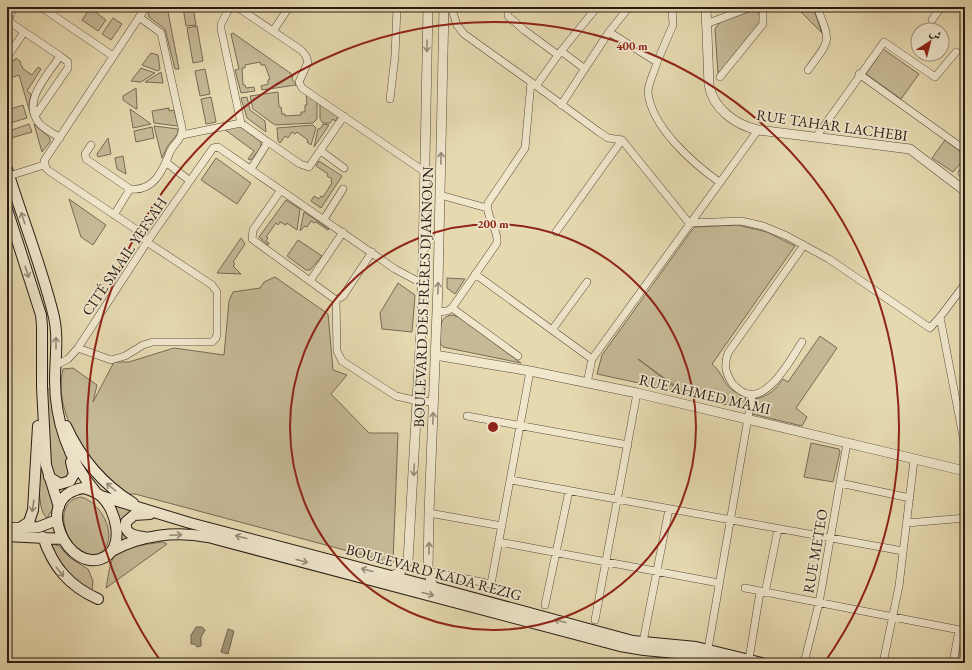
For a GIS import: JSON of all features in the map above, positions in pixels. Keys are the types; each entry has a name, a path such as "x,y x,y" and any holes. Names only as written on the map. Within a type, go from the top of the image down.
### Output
{"main road":[{"path":"8,173 54,314 56,329 56,396 60,424 73,468 73,477 66,483 60,484 49,477"},
{"name":"BOULEVARD KADA REZIG","path":"7,209 40,315 42,326 42,387 46,465 59,507"},
{"path":"20,528 29,522 33,510 42,387"},
{"path":"58,407 78,451 91,468 118,493 144,509"},
{"path":"68,450 83,476 109,506 116,526 116,537 112,551"},
{"name":"BOULEVARD KADA REZIG","path":"726,663 683,653 644,650 620,646 208,537 184,534 151,537 126,544 112,551 106,557 92,560 74,552 63,539 57,520 59,507 64,496 75,489 83,488 156,514 433,586 618,637 643,642 689,646 762,663"},
{"path":"151,537 128,533 125,527 126,522 134,515 156,514"},
{"path":"7,528 39,527 57,520"},
{"path":"7,536 63,539"},
{"path":"43,537 52,560 67,580 79,590 98,599"}],"street":[{"path":"15,7 9,20 68,62 68,68 35,116"},
{"path":"41,7 113,56"},
{"path":"44,165 44,162 146,7"},
{"path":"230,7 221,24 221,29 241,122 306,167 311,165 344,116"},
{"path":"237,7 273,31 306,56 308,62 299,82 302,88 425,172"},
{"path":"273,31 289,7"},
{"path":"390,99 395,56 397,7"},
{"name":"BOULEVARD DES FRÈRES DJAKNOUN","path":"392,576 400,572 408,560 422,312 428,7"},
{"name":"BOULEVARD DES FRÈRES DJAKNOUN","path":"433,586 428,571 436,355 444,7"},
{"path":"450,7 457,26 464,34 608,138 622,140 690,222"},
{"path":"511,7 508,16 524,30 586,69"},
{"path":"422,312 447,311 452,308 497,243 498,239 487,208 490,198 525,148 533,84 597,7"},
{"path":"561,105 609,32 629,7"},
{"path":"672,7 672,25 657,62 648,90 652,108 664,128 689,158 719,182"},
{"name":"RUE TAHAR LACHEBI","path":"706,7 709,86 712,98 728,115 755,133 816,137 910,150 965,191"},
{"path":"706,24 751,7"},
{"path":"720,77 763,24 763,7"},
{"path":"808,70 826,45 828,36 817,7"},
{"path":"932,20 941,7"},
{"path":"91,145 85,154 86,158 130,189 142,189 151,185 167,163 171,151 182,135 182,128 161,33 139,17"},
{"path":"10,53 24,32"},
{"path":"609,32 657,62"},
{"path":"816,137 859,74 884,42 935,77 956,52"},
{"path":"60,56 34,95 33,103 35,116 41,125 60,138"},
{"path":"859,74 965,150"},
{"path":"182,135 241,122"},
{"path":"588,383 592,359 755,133"},
{"path":"556,232 622,140"},
{"path":"268,142 251,169 399,271 423,284"},
{"name":"CITÉ SMAIL YEFSAH","path":"56,365 68,359 78,348 147,242 213,148 218,148 251,169"},
{"path":"321,151 344,168"},
{"path":"167,163 190,181"},
{"path":"8,173 44,165"},
{"path":"44,165 50,171 137,230 147,242 212,285 217,292 218,314 216,338 212,342 153,342 143,345 125,356 111,360 78,348"},
{"path":"114,215 130,189"},
{"path":"324,219 343,189"},
{"path":"281,190 253,230 251,234 252,239 336,300"},
{"path":"440,195 487,208"},
{"path":"690,222 741,220 763,226 804,245 860,279 930,328 965,284"},
{"path":"310,281 342,232"},
{"path":"802,342 769,387 762,393 752,395 744,393 733,385 727,375 724,364 728,354 804,245"},
{"path":"336,300 343,296 372,252"},
{"path":"475,274 592,359"},
{"path":"552,330 587,282"},
{"path":"336,300 337,351 342,361 396,396 418,401 434,402"},
{"path":"452,308 518,356"},
{"path":"940,317 965,447"},
{"name":"RUE AHMED MAMI","path":"436,355 530,371 637,393 965,471"},
{"path":"428,571 491,584 530,371"},
{"path":"595,620 637,393"},
{"path":"708,650 746,418 752,395"},
{"path":"467,416 628,445"},
{"name":"RUE METEO","path":"804,663 819,603 847,443"},
{"path":"883,663 904,551 914,460"},
{"path":"511,480 904,551"},
{"path":"840,483 910,498"},
{"path":"545,605 569,491"},
{"path":"643,642 669,509"},
{"path":"430,513 502,526"},
{"path":"907,523 965,518"},
{"path":"749,659 778,529"},
{"path":"499,542 719,583"},
{"path":"745,588 962,631 953,663"}],"shaded area":[{"path":"153,7 167,7 179,69 175,69 165,29 149,17 148,13"},
{"path":"183,7 193,7 196,25 186,26"},
{"path":"796,7 813,7 822,33"},
{"path":"90,8 106,20 98,31 82,20"},
{"path":"754,10 758,12 762,20 718,74 715,29 720,22"},
{"path":"113,18 122,24 111,40 102,34"},
{"path":"197,26 203,61 193,63 187,28"},
{"path":"233,33 293,75 292,79 296,85 262,90 261,86 268,84 268,80 270,79 265,65 261,65 260,62 245,65 245,68 242,68 243,85 245,85 246,88 254,87 255,91 241,93 235,70 239,69 231,34"},
{"path":"883,49 919,74 901,99 866,74"},
{"path":"151,53 158,55 160,69 158,71 142,65"},
{"path":"7,58 14,61 16,58 21,62 20,64 23,67 22,68 32,75 38,67 41,69 27,91 31,94 29,105 31,116 19,75 7,79"},
{"path":"141,68 155,73 141,82 131,81"},
{"path":"205,69 210,94 200,96 195,71"},
{"path":"161,72 163,83 145,82"},
{"path":"136,88 137,109 123,100 123,96"},
{"path":"278,92 279,107 281,107 282,114 285,114 285,116 301,115 301,112 305,112 305,105 307,105 306,92 317,100 317,119 313,123 275,125 253,109 250,96"},
{"path":"211,97 216,122 206,124 201,99"},
{"path":"247,97 250,110 265,121 266,132 247,118 241,98"},
{"path":"320,102 339,116 335,121 333,119 330,123 323,123 320,119"},
{"path":"23,105 27,118 7,124 7,110"},
{"path":"169,108 169,111 174,110 178,126 154,123 152,111"},
{"path":"130,109 151,124 133,128"},
{"path":"29,124 32,132 11,138 9,131"},
{"path":"34,124 50,138 50,142 42,152"},
{"path":"323,124 329,125 314,147 318,129 321,128"},
{"path":"313,125 316,128 311,145 307,142 308,140 297,132 295,134 292,132 288,138 285,136 280,143 278,141 277,128"},
{"path":"154,126 178,129 178,133 167,147 162,158"},
{"path":"240,126 261,142 261,147 251,160 248,159 254,151 224,129"},
{"path":"152,127 154,138 136,142 134,131"},
{"path":"108,138 111,154 98,157 97,154"},
{"path":"945,140 965,155 965,158 953,172 932,158"},
{"path":"123,156 126,174 117,169 115,158"},
{"path":"216,158 251,183 237,204 201,180"},
{"path":"319,161 342,176 321,208 311,201 314,196 319,199 321,196 323,197 332,183 332,179 327,176 328,174 316,166"},
{"path":"69,199 106,225 93,245 81,237"},
{"path":"286,200 300,209 297,230 287,223 286,225 280,222 278,225 276,223 266,237 268,238 266,241 269,243 268,245 259,237"},
{"path":"304,212 329,229 328,230 316,222 314,223 311,221 307,227 305,226 300,231"},
{"path":"738,225 767,232 795,246 712,364 732,390 746,396 744,409 689,396 638,359 681,392 597,374 602,355 692,230 695,227"},
{"path":"241,238 245,244 233,262 235,264 233,266 241,274 217,273"},
{"path":"298,240 322,256 310,270 306,270 287,256"},
{"path":"275,277 328,314 333,370 347,375 331,394 369,433 398,433 393,563 135,494 127,494 88,454 69,423 63,405 61,387 63,369 73,368 97,385 93,402 114,362 129,362 174,348 224,355 229,301 233,292 260,288 264,282"},
{"path":"447,278 465,279 455,294 447,288"},
{"path":"398,283 415,295 412,332 382,329 380,313"},
{"path":"453,315 461,318 521,363 443,347 440,343 440,329 442,321 444,318"},
{"path":"820,336 837,348 796,408 807,417 802,426 752,414 755,399 771,392 783,379 788,382"},
{"path":"47,389 51,389 56,426 71,468 71,473 63,481 51,473"},
{"path":"42,439 55,505 47,518 43,513 39,493"},
{"path":"811,443 839,449 840,452 833,482 804,477"},
{"path":"81,497 96,506 106,522 109,531 109,540 106,547 100,553 90,555 81,552 73,544 67,533 64,522 65,511 70,502"},
{"path":"108,502 144,513 121,522 124,535 131,539 117,546"},
{"path":"163,542 167,544 106,588 110,565 113,558 117,554 136,546"},
{"path":"50,543 59,546 70,558 88,569 93,581 92,592 67,577"},
{"path":"196,627 202,627 205,630 201,637 201,646 197,647 195,644 191,644 191,635"},
{"path":"228,629 234,631 228,654 221,652"},
{"path":"667,656 678,658 682,663 638,663 639,658 647,660"}]}
